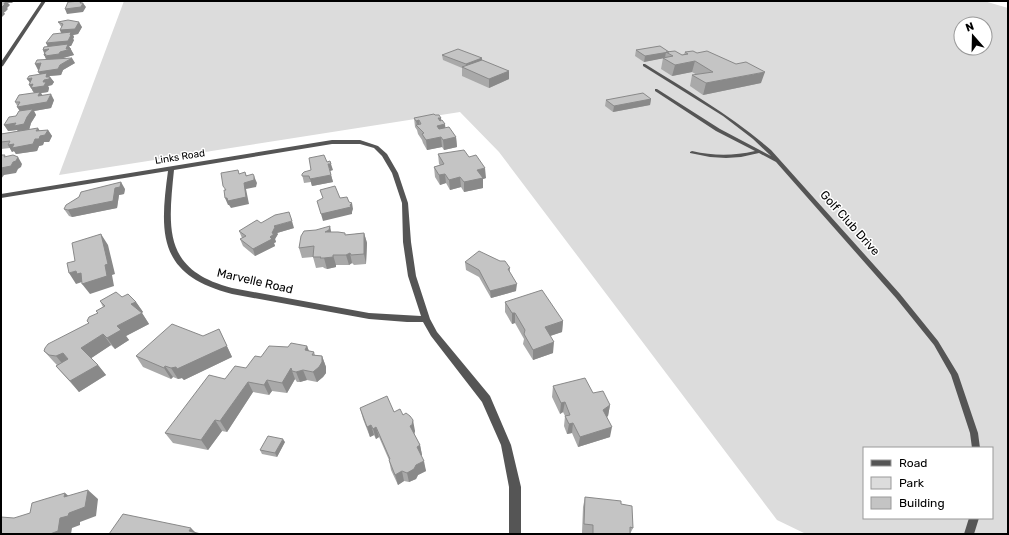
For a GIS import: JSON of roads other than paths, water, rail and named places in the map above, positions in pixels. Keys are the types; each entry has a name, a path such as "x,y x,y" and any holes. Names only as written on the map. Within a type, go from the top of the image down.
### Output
{"street":[{"path":"1,66 44,1"},
{"name":"Links Road","path":"1,196 332,142 362,142 376,147 384,155 395,173 404,203 407,242 412,276 426,319"},
{"name":"Marvelle Road","path":"170,169 167,209 167,236 175,256 188,271 195,276 220,288 370,317 400,320 426,319"},
{"path":"426,319 434,334 486,398 506,445 515,487 514,534"}],"lane":[{"name":"Golf Club Drive","path":"644,65 711,105 750,132 780,163 898,296 936,343 954,374 974,432 976,447"},
{"path":"656,90 718,130 780,163"},
{"path":"692,152 718,158 743,156 759,152"},
{"path":"969,534 974,519"}]}
